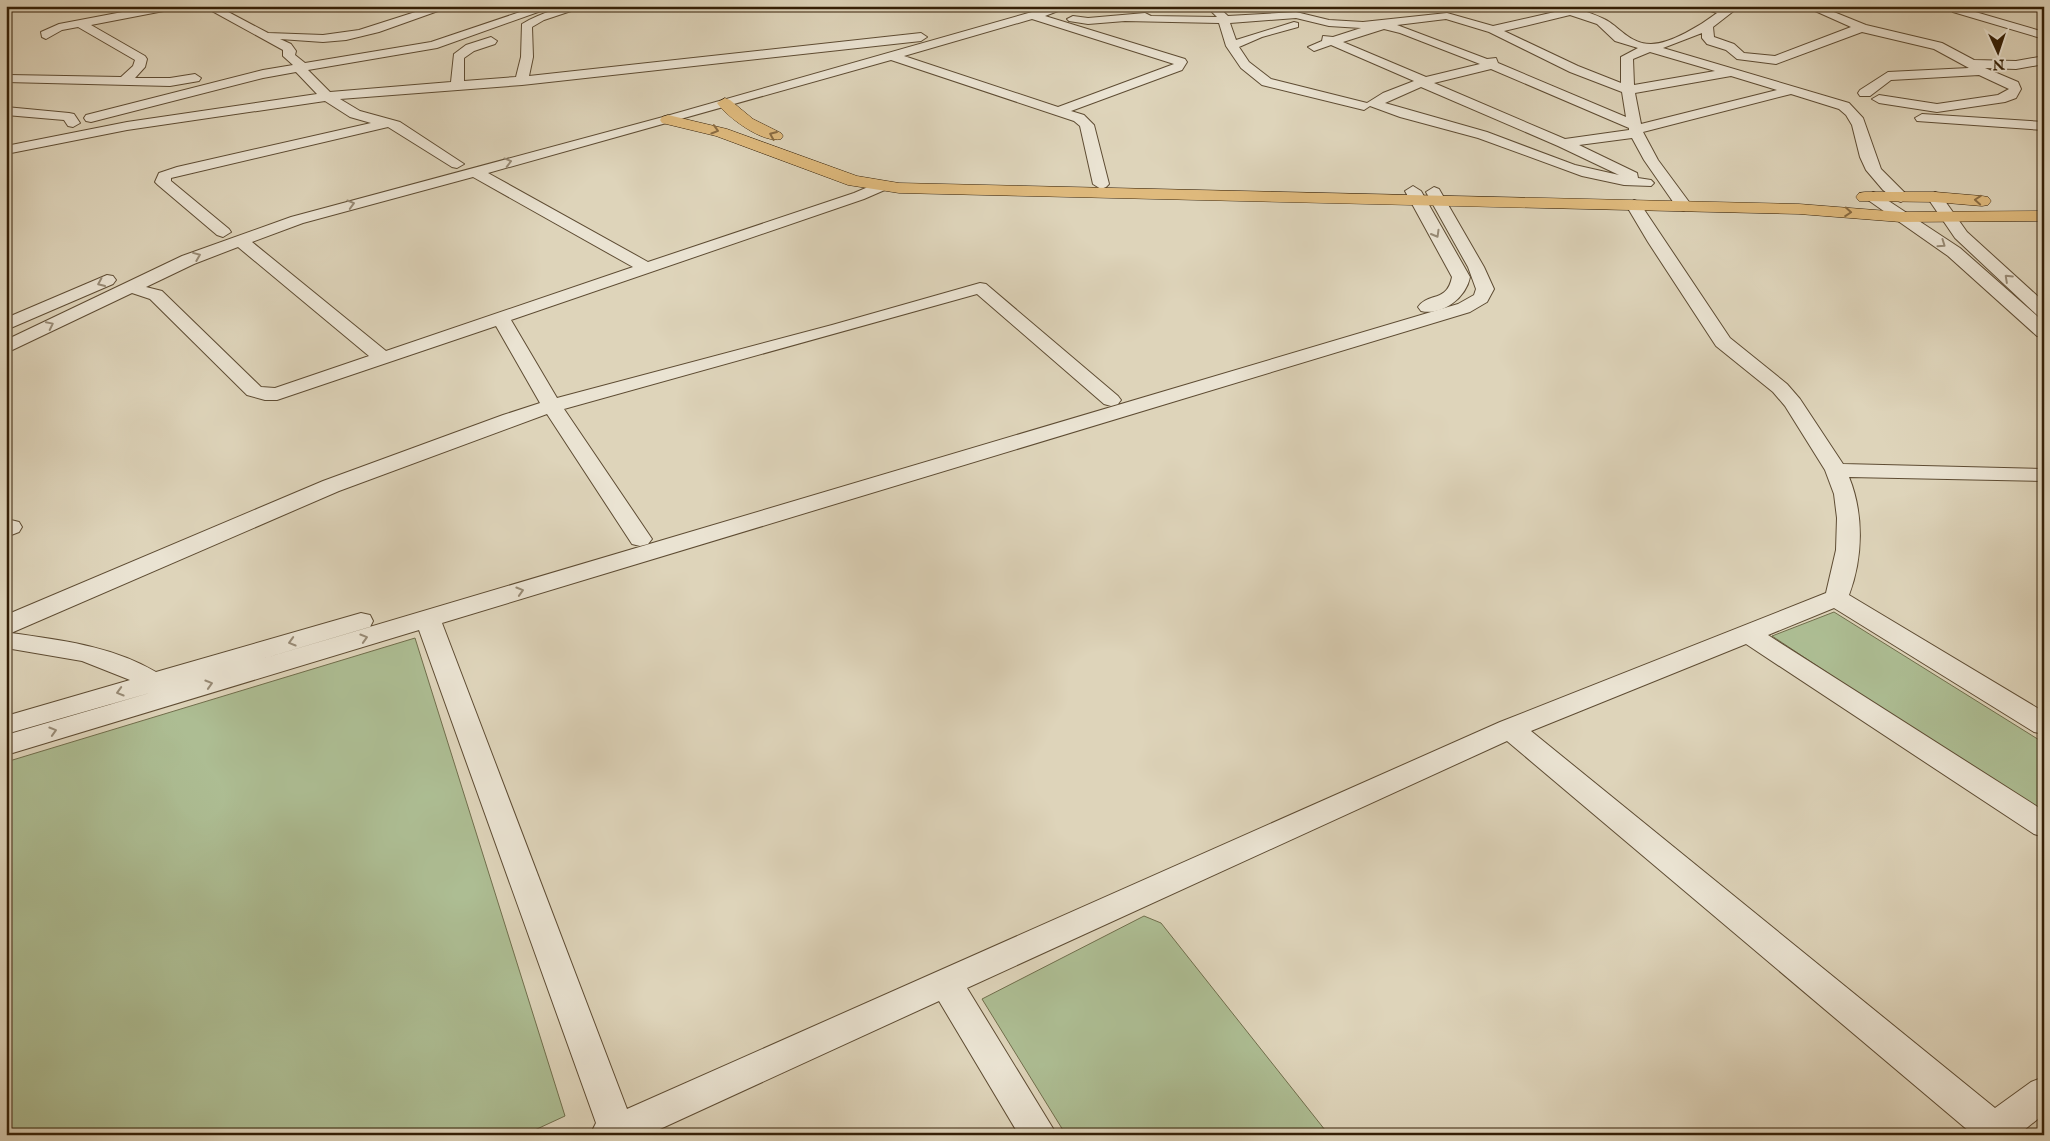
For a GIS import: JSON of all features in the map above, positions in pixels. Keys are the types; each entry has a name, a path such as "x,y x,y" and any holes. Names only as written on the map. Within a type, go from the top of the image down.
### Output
{"main road":[{"path":"725,103 748,122 768,134 878,174 916,179 1425,195 1640,194 1901,216 2044,216"},
{"path":"668,120 722,132 854,181 916,189 1775,199 1935,197 2044,204"}],"street":[{"path":"46,35 52,29 174,6"},
{"path":"208,6 287,47 290,51 289,56 300,64 303,74 326,96 355,114 388,123 409,133 457,164"},
{"path":"266,36 292,35 321,39 341,37 447,6"},
{"path":"8,80 177,82 273,62 300,64 340,61 433,45 550,6"},
{"path":"522,80 527,56 526,26 535,20 581,6"},
{"path":"156,259 223,232 312,202 921,37 1038,9 1066,6"},
{"path":"1211,6 1222,15 1222,20 1232,46 1245,65 1274,86 1364,106"},
{"path":"1255,18 1263,10 1274,6"},
{"path":"1439,6 1447,16"},
{"path":"1554,6 1601,22 1619,38 1844,106 1924,118 2025,123 2044,126"},
{"path":"1493,30 1595,6"},
{"path":"1698,6 1730,9"},
{"path":"1809,6 1862,28 1938,46 2013,85 2015,89 2011,95 2000,99 1953,104 1937,108 1879,99"},
{"path":"1944,6 2044,36"},
{"path":"1957,10 1983,6"},
{"path":"2039,6 2044,8"},
{"path":"1129,19 1196,8"},
{"path":"6,325 239,240 354,203 668,120 892,56 1038,9 1072,19 1088,21 1129,19 1222,20 1296,15 1321,8"},
{"path":"1038,9 1181,62 1178,67 1058,111"},
{"path":"1678,197 1637,130 1629,90 1627,57 1636,52 1684,38 1730,9"},
{"path":"1296,15 1323,22 1382,25 1404,30 1492,65 1637,130"},
{"path":"1315,41 1334,41 1382,25 1447,16 1493,30 1574,69 1629,90 1732,72"},
{"path":"1418,19 1451,35"},
{"path":"1232,46 1258,35 1323,22"},
{"path":"428,619 615,1133 1510,729 1836,598 1842,582 1848,550 1848,518 1845,494 1836,470 1793,403 1780,388 1723,342 1656,242 1640,194 1563,143 1334,41 1323,22"},
{"path":"80,23 141,59 139,67 125,80"},
{"path":"1707,25 1708,38 1711,41 1730,47 1741,56 1767,60 1776,60 1840,34 1862,28"},
{"path":"457,86 457,66 460,55 470,48 525,31"},
{"path":"6,150 128,126 326,96 522,80 921,37"},
{"path":"1484,48 1493,59 1492,65"},
{"path":"892,56 1078,118 1088,125 1101,184"},
{"path":"1865,93 1888,76 2016,65 2044,60"},
{"path":"43,128 70,123 300,64"},
{"path":"8,80 23,69 25,65"},
{"path":"1492,65 1424,82 1387,95 1374,103 1497,140 1582,173 1609,180 1640,194 1678,197"},
{"path":"2016,65 2037,75"},
{"path":"1563,143 1623,135 1793,90"},
{"path":"701,96 715,97 725,103"},
{"path":"1844,106 1856,116 1871,166 1879,177 1901,197"},
{"path":"652,110 668,120"},
{"path":"6,111 62,116 69,118 70,123 78,128 128,126"},
{"path":"223,232 163,182 164,176 177,171 388,123"},
{"path":"1597,126 1623,135"},
{"path":"1497,140 1504,136 1539,133"},
{"path":"473,171 646,268"},
{"path":"125,280 156,295 254,391 261,394 283,393 859,196 882,186"},
{"path":"6,725 1445,302 1454,295 1460,285 1461,277 1425,195"},
{"path":"6,745 1464,308 1481,298 1485,289 1476,267 1425,195"},
{"path":"1873,197 1954,252 2044,332"},
{"path":"1935,197 1961,235 2036,298 2044,312"},
{"path":"239,240 384,359"},
{"path":"6,347 125,280"},
{"path":"6,626 26,614 331,486 551,405 838,329 980,288 1112,400"},
{"path":"501,319 551,405 640,540"},
{"path":"1836,470 2044,475"},
{"path":"1836,598 2044,725"},
{"path":"1749,634 2044,826"},
{"path":"6,640 101,657 131,668 154,682"},
{"path":"1510,729 1994,1133 2044,1093"},
{"path":"946,983 1039,1135"}],"green space":[{"path":"1834,612 2044,743 2044,816 1772,636"},
{"path":"415,638 565,1116 524,1135 6,1135 6,762"},
{"path":"1144,916 1161,923 1329,1135 1066,1135 982,999"}]}
